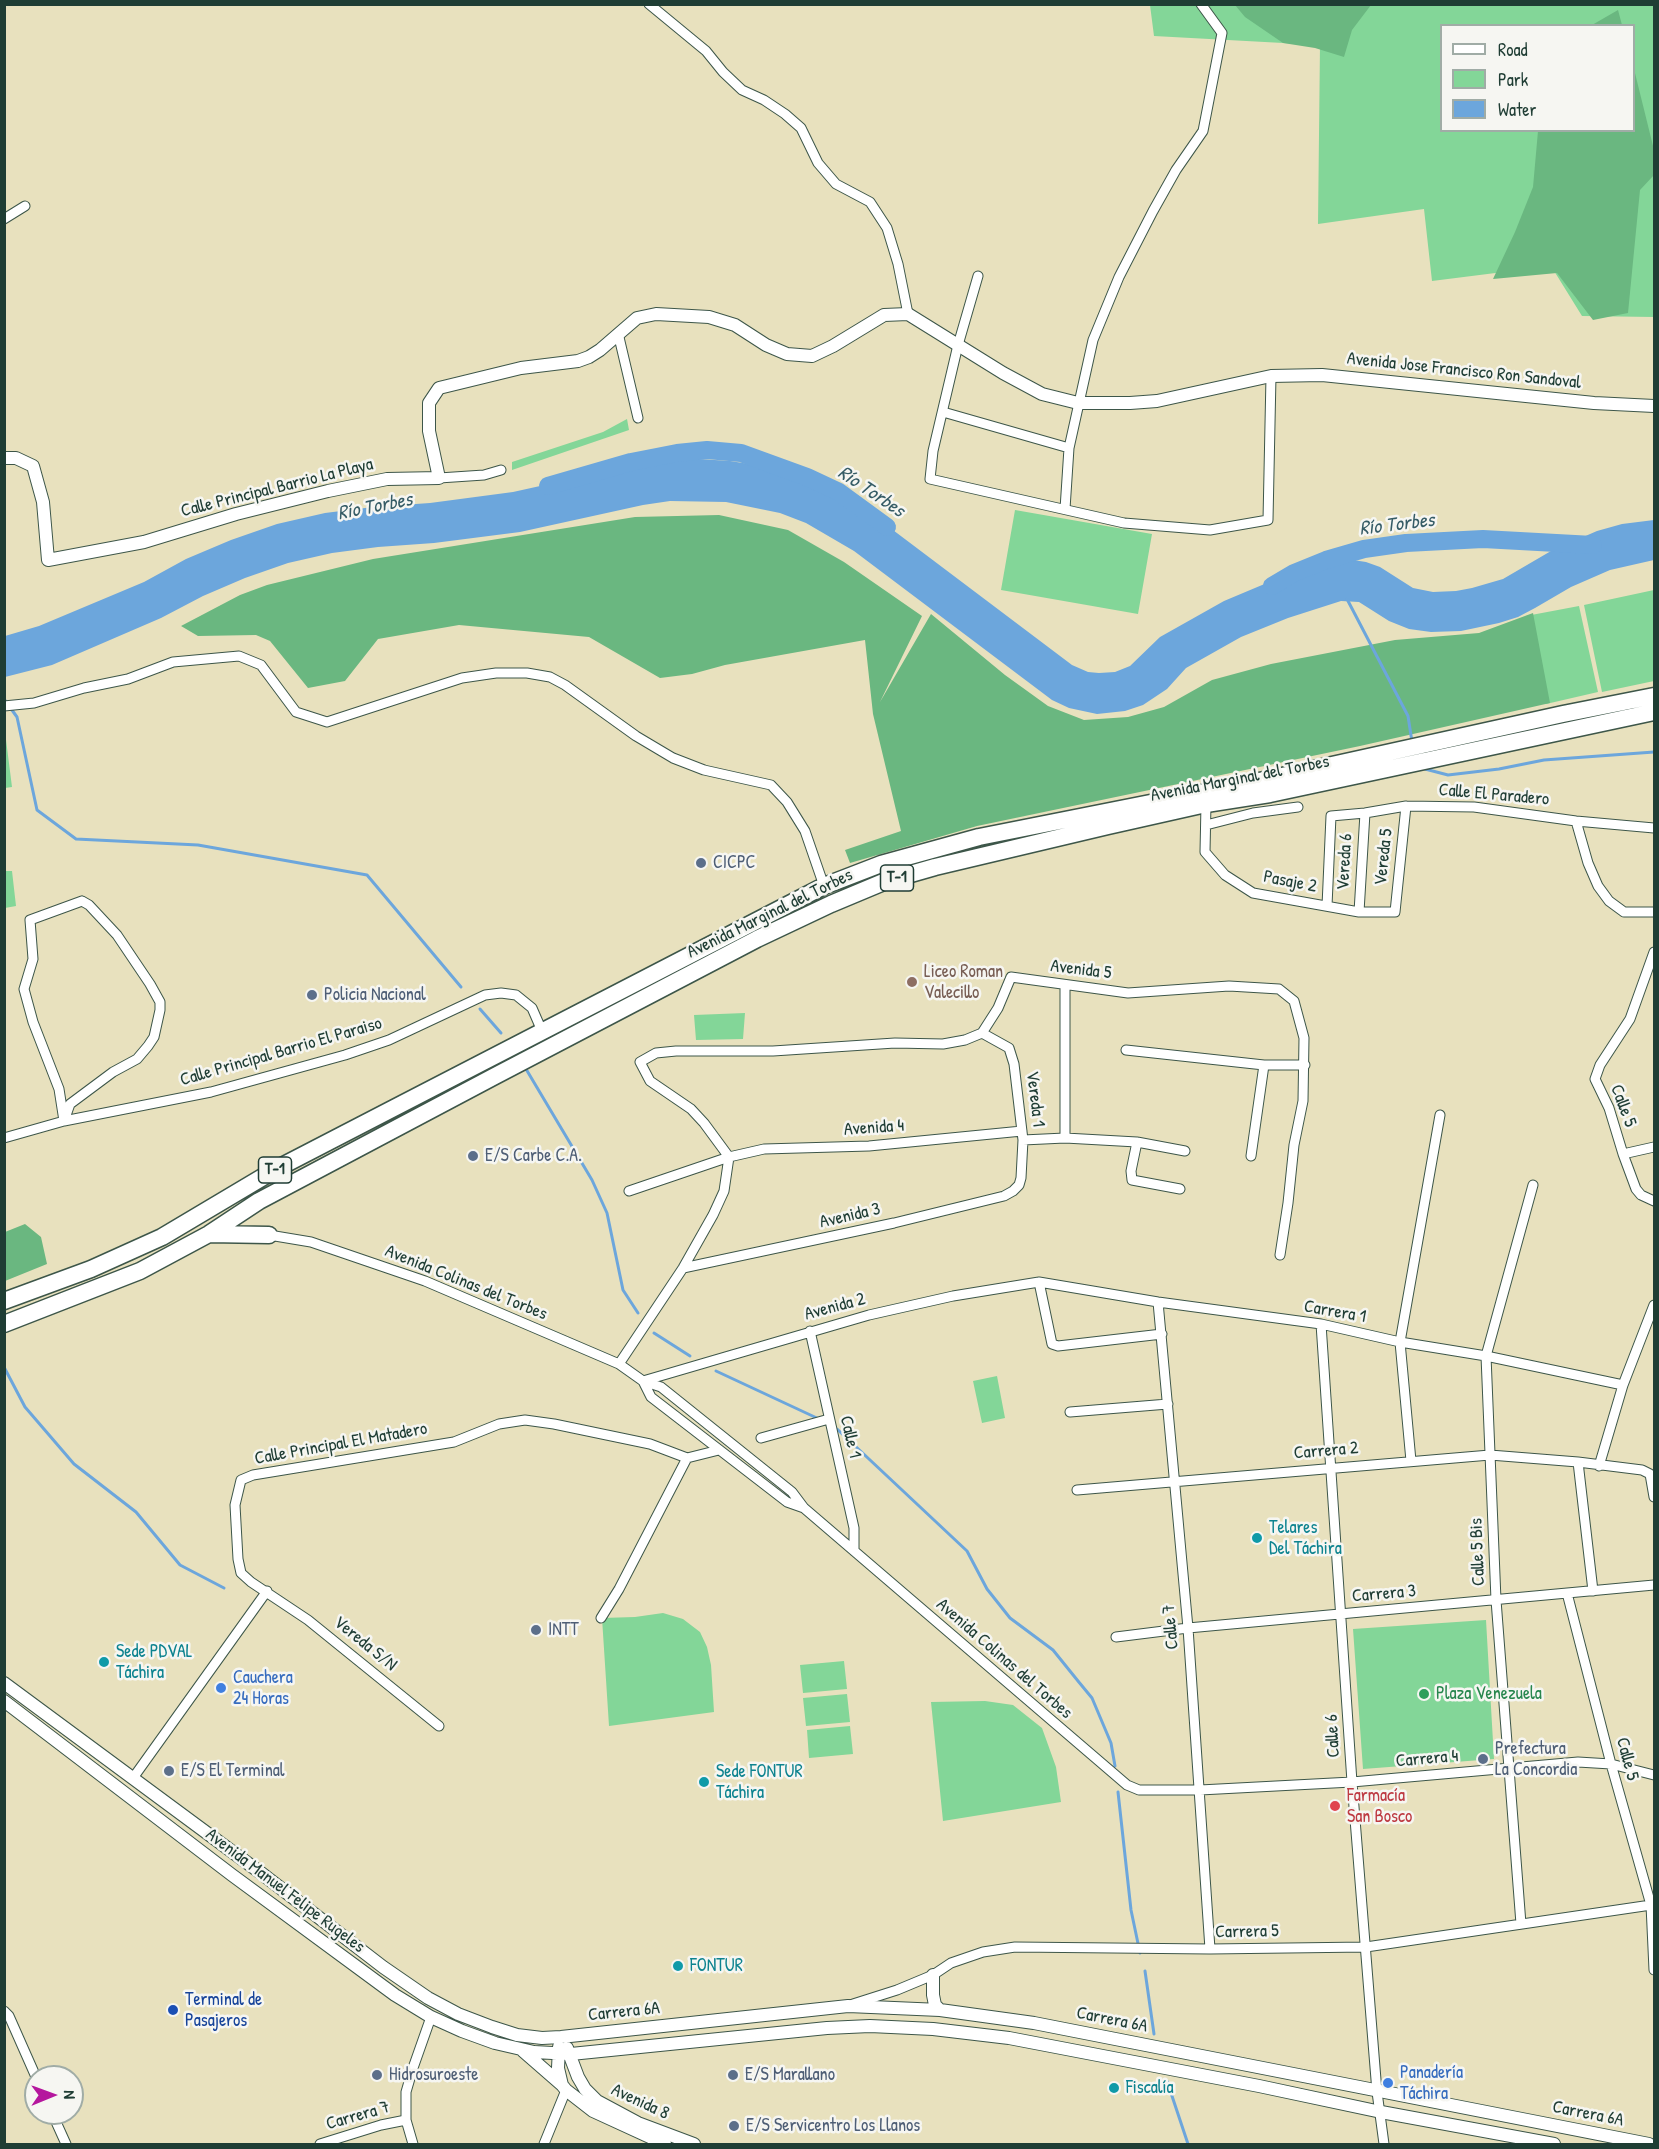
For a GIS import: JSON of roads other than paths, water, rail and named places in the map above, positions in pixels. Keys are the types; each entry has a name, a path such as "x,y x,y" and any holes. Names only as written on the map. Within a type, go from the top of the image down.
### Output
{"highway":[{"name":"Avenida Marginal del Torbes","path":"4,1301 91,1269 162,1237 278,1168 542,1031 824,886 881,864 979,837 1240,785 1654,696"},
{"name":"Avenida Marginal del Torbes","path":"4,1324 140,1271 209,1234 259,1201 757,939 886,881 987,854 1206,804 1270,794 1654,712"},
{"path":"542,1031 551,1047"},
{"path":"259,1201 257,1214 262,1228 269,1235"},
{"path":"209,1234 269,1235"}],"street":[{"path":"501,470 484,475 439,478 429,431 429,403 439,388 521,368 578,361 589,357 637,318 656,314 709,317 735,325 766,345 787,354 812,356 884,315 908,314 898,264 887,228 870,202 836,184 818,163 801,128 778,109 742,90 706,51 649,4"},
{"path":"1065,509 1069,448 1094,340 1119,277 1176,170 1203,131 1222,33 1201,4"},
{"path":"4,219 25,206"},
{"path":"978,276 958,345 933,451 930,479 1124,523 1209,530 1268,520 1271,376"},
{"name":"Avenida Jose Francisco Ron Sandoval","path":"908,314 1003,373 1042,394 1078,403 1157,401 1271,376 1322,375 1594,403 1654,406"},
{"path":"618,333 638,418"},
{"path":"943,412 1069,448"},
{"name":"Calle Principal Barrio La Playa","path":"4,458 16,458 33,466 43,502 48,560 144,542 236,514 328,491 387,479 439,478"},
{"path":"4,706 34,703 84,688 128,679 173,662 239,656 261,665 296,712 327,722 462,678 496,673 550,677 565,685 636,736 673,758 704,770 771,785 787,802 805,831 824,886"},
{"name":"Pasaje 2","path":"1206,804 1205,852 1225,875 1252,893 1359,912 1395,912"},
{"name":"Calle El Paradero","path":"1327,906 1331,816 1406,806 1474,807 1654,828"},
{"name":"Vereda 5","path":"1395,912 1406,806"},
{"path":"1206,825 1253,813 1298,807"},
{"name":"Vereda 6","path":"1359,912 1365,813"},
{"path":"1576,820 1588,863 1598,886 1609,901 1624,912 1654,912"},
{"path":"82,901 89,905 117,935 150,984 160,1002 160,1010 154,1036 148,1047 136,1059 113,1072 70,1104 64,1121 59,1089 33,1022 24,989 33,959 30,920 82,901"},
{"name":"Calle 5","path":"1654,952 1637,1004 1600,1065 1595,1079 1609,1108 1636,1189 1641,1195 1654,1201"},
{"name":"Avenida 5","path":"982,1033 998,1008 1011,977 1128,993 1229,986 1279,989 1294,1000 1304,1038 1305,1065 1303,1101 1294,1145 1280,1255"},
{"path":"1065,985 1065,1138"},
{"name":"Calle Principal Barrio El Paraiso","path":"4,1138 64,1121 211,1092 345,1055 389,1040 485,995 501,993 516,995 532,1008 542,1031"},
{"path":"619,1364 683,1268 713,1215 724,1191 729,1157 691,1109 650,1081 640,1062 656,1053 676,1051 773,1051 895,1043 943,1044 965,1040 982,1033"},
{"name":"Vereda 1","path":"982,1033 1009,1048 1014,1064 1023,1136 1019,1185"},
{"path":"1126,1050 1264,1065 1305,1065"},
{"path":"1251,1156 1264,1065"},
{"path":"1411,1461 1400,1341 1440,1115"},
{"name":"Avenida 4","path":"629,1191 729,1157 764,1149 869,1146 1023,1136 1137,1142 1185,1151"},
{"path":"1137,1142 1131,1171 1132,1180 1180,1189"},
{"path":"1623,1154 1654,1147"},
{"name":"Avenida 3","path":"683,1268 839,1236 1004,1196 1019,1185"},
{"name":"Calle 5 Bis","path":"1521,1924 1496,1600 1493,1479 1486,1356 1533,1185"},
{"name":"Avenida Colinas del Torbes","path":"269,1235 311,1242 425,1281 619,1364 643,1380 662,1387 792,1492 804,1508 1127,1785 1139,1790 1200,1790"},
{"path":"1039,1282 1052,1344 1058,1346 1162,1334"},
{"name":"Carrera 1","path":"1039,1282 1158,1302 1321,1324 1623,1385"},
{"name":"Avenida 2","path":"643,1380 810,1331 953,1296 1039,1282"},
{"name":"Calle 7","path":"1158,1302 1188,1628 1210,1949"},
{"path":"1599,1466 1623,1385 1654,1305"},
{"name":"Calle 6","path":"1321,1324 1352,1782 1377,2092 1384,2145"},
{"name":"Calle 1","path":"810,1331 854,1528 854,1551"},
{"name":"Avenida Colinas del Torbes","path":"643,1380 651,1397 787,1502 804,1508"},
{"path":"1070,1412 1168,1404"},
{"path":"761,1438 829,1419"},
{"name":"Calle Principal El Matadero","path":"267,1591 241,1573 238,1559 235,1505 237,1492 241,1480 253,1475 454,1442 499,1424 525,1420 650,1444 687,1458"},
{"path":"601,1618 619,1589 687,1458 719,1450"},
{"name":"Carrera 2","path":"1077,1490 1490,1455 1578,1461 1599,1466 1642,1470 1650,1474 1654,1497"},
{"path":"1578,1461 1593,1591"},
{"name":"Carrera 3","path":"1116,1637 1188,1628 1654,1585"},
{"path":"133,1778 267,1591"},
{"name":"Vereda S/N","path":"267,1591 308,1620 439,1726"},
{"name":"Calle 5","path":"1568,1593 1611,1764 1653,1905 1654,1970"},
{"name":"Avenida Manuel Felipe Rugeles","path":"4,1683 383,1967 428,1998 492,2027 530,2037 561,2037"},
{"name":"Avenida Manuel Felipe Rugeles","path":"4,1701 372,1979 432,2018 462,2031 522,2050 564,2054"},
{"name":"Carrera 4","path":"1200,1790 1352,1782 1578,1762 1611,1764 1654,1775"},
{"name":"Carrera 5","path":"848,2006 933,1975 951,1963 983,1952 1015,1947 1210,1949 1366,1947 1653,1905"},
{"path":"933,1975 935,2005 940,2010"},
{"name":"Carrera 6A","path":"561,2037 848,2006 940,2010 1034,2023 1649,2145"},
{"path":"4,2011 9,2016 31,2065"},
{"path":"413,2145 406,2120 406,2092 412,2068 432,2018"},
{"name":"Carrera 6A","path":"564,2054 827,2028 870,2026 933,2029 1009,2038 1554,2145"},
{"path":"544,2145 564,2087 558,2068 564,2054 561,2037"},
{"name":"Avenida 8","path":"522,2050 593,2111 665,2145"},
{"name":"Avenida 8","path":"564,2054 585,2089 597,2101 638,2123 694,2145"},
{"name":"Carrera 7","path":"320,2145 406,2120"},
{"path":"57,2125 66,2145"}],"water":[{"path":"699,459 762,466 822,486 850,501 877,518 1072,665 1088,672 1115,672 1130,666 1160,637 1224,601 1274,580 1332,562 1353,560 1366,562 1380,567 1413,588 1433,592 1456,591 1503,579 1551,551 1597,531 1622,524 1654,520 1654,560 1610,570 1571,587 1518,617 1461,631 1431,632 1409,629 1389,621 1359,602 1341,601 1288,618 1241,637 1186,668 1167,689 1143,705 1125,711 1097,714 1069,708 1052,700 854,551 806,523 780,513 726,502 670,501 520,532 332,553 288,563 203,596 161,618 52,665 5,677 5,636 39,626 144,582 186,559 277,524 325,513 513,492 635,465 667,460"}],"waterway":[{"name":"Río Torbes","path":"548,486 631,462 677,453 707,450 741,453 807,477 839,492 887,527"},
{"name":"Río Torbes","path":"1272,586 1294,573 1326,560 1364,549 1406,543 1483,539 1593,545"},
{"path":"1347,599 1408,716 1412,742"},
{"path":"4,699 17,717 37,810 76,839 198,845 367,875 461,987"},
{"path":"1425,769 1448,775 1499,769 1544,760 1654,752"},
{"path":"480,1009 501,1033"},
{"path":"526,1069 592,1180 607,1213 623,1290 638,1313"},
{"path":"654,1333 690,1356"},
{"path":"4,1367 25,1407 74,1464 136,1512 180,1565 224,1588"},
{"path":"716,1371 819,1419"},
{"path":"837,1429 967,1551 987,1589 1010,1618 1053,1650 1092,1698 1111,1743 1115,1766"},
{"path":"1118,1792 1131,1910 1140,1953"},
{"path":"1145,1971 1154,2034"},
{"path":"1167,2081 1188,2144"}],"place":[{"name":"CICPC","path":"701,863"},
{"name":"Liceo Roman Valecillo","path":"912,982"},
{"name":"Policia Nacional","path":"312,995"},
{"name":"E/S Carbe C.A.","path":"473,1156"},
{"name":"Telares Del Táchira","path":"1257,1538"},
{"name":"INTT","path":"536,1630"},
{"name":"Sede PDVAL Táchira","path":"104,1662"},
{"name":"Cauchera 24 Horas","path":"221,1688"},
{"name":"Plaza Venezuela","path":"1424,1694"},
{"name":"Prefectura La Concordia","path":"1483,1759"},
{"name":"E/S El Terminal","path":"169,1771"},
{"name":"Sede FONTUR Táchira","path":"704,1782"},
{"name":"Farmacía San Bosco","path":"1335,1806"},
{"name":"FONTUR","path":"678,1966"},
{"name":"Terminal de Pasajeros","path":"173,2010"},
{"name":"Hidrosuroeste","path":"377,2075"},
{"name":"E/S Marallano","path":"733,2075"},
{"name":"Panadería Táchira","path":"1388,2083"},
{"name":"Fiscalía","path":"1114,2088"},
{"name":"E/S Servicentro Los Llanos","path":"734,2126"}]}
